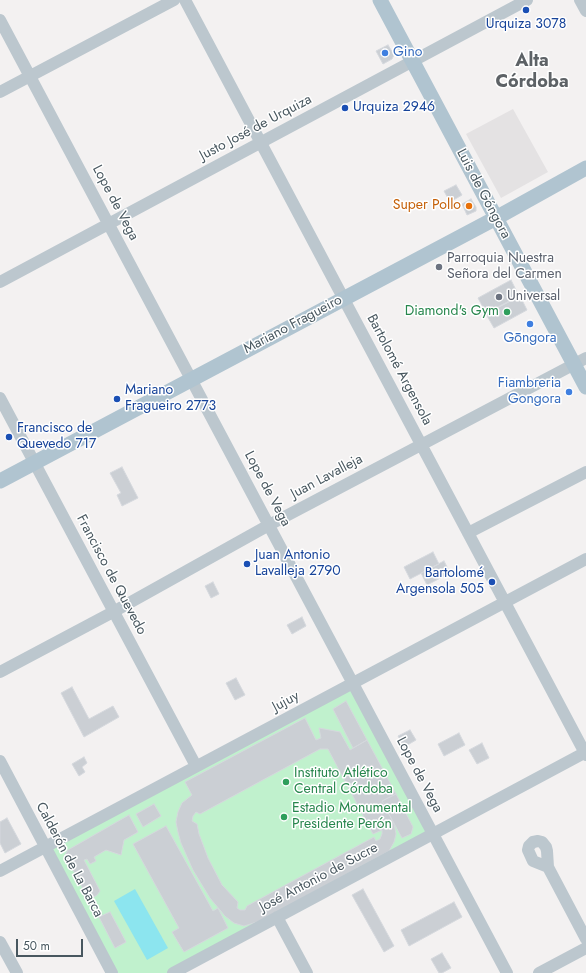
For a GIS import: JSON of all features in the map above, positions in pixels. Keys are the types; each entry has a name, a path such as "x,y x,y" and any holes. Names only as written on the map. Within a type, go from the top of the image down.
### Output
{"main road":[{"name":"Luis de Góngora","path":"380,0 496,218 580,361 586,387"},
{"name":"Mariano Fragueiro","path":"0,481 496,218 586,168"}],"street":[{"path":"0,92 174,0"},
{"name":"Bartolomé Argensola","path":"185,0 586,753"},
{"name":"Justo José de Urquiza","path":"0,282 527,0"},
{"path":"580,0 586,11"},
{"name":"Lope de Vega","path":"0,20 507,973"},
{"name":"Juan Lavalleja","path":"0,672 113,612 269,525 580,361"},
{"name":"Francisco de Quevedo","path":"0,398 196,766"},
{"path":"468,533 586,472"},
{"name":"Jujuy","path":"0,871 505,602 585,563"},
{"name":"José Antonio de Sucre","path":"173,973 586,753"},
{"name":"Calderón de La Barca","path":"0,761 112,973"},
{"path":"548,867 586,939"},
{"path":"277,917 307,973"},
{"path":"0,942 16,973"},
{"path":"539,973 586,948"}],"shaded area":[{"path":"513,109 548,172 501,198 466,134"}],"green space":[{"name":"Instituto Atlético Central Córdoba","path":"353,683 433,834 173,973 112,973 45,847"}],"water":[{"path":"135,889 168,948 147,960 114,901"}],"building":[{"name":"Gino","path":"388,45 394,55 392,59 383,64 376,51"},
{"path":"456,185 462,195 450,202 444,191"},
{"name":"Super Pollo","path":"471,199 476,207 476,211 467,215 462,204"},
{"name":"Universal","path":"511,280 519,296 486,313 478,298"},
{"name":"Diamond's Gym","path":"520,296 527,310 494,328 486,314"},
{"path":"122,467 138,498 122,506 117,495 121,493 110,473"},
{"path":"433,552 439,564 410,579 404,567"},
{"path":"444,561 450,573 427,585 421,573"},
{"path":"213,582 219,594 211,598 205,586"},
{"path":"302,617 306,626 292,634 287,625"},
{"path":"236,678 245,695 235,700 226,683"},
{"path":"72,687 89,719 113,706 119,717 84,737 61,693"},
{"path":"346,701 367,740 353,748 333,709"},
{"path":"305,718 316,740 321,738 319,728 340,732 350,750 367,740 396,794 382,801 394,824 396,834 394,842 389,851 260,921 244,926 234,923 225,916 210,898 193,870 181,843 176,822 178,812 182,803 192,795 185,782","holes":["320,749 328,749 373,834 382,830 380,839 376,841 374,837 247,906 245,910 240,910 237,908 238,902 222,885 208,858 197,824 192,821 193,816 196,812 200,814"]},
{"path":"410,730 416,740 404,747 398,736"},
{"path":"459,733 465,745 444,756 438,744"},
{"path":"482,743 489,758 477,764 469,750"},
{"path":"84,757 87,763 82,767 85,772 79,776 72,764"},
{"path":"396,794 413,827 411,834 402,838 382,801"},
{"path":"154,804 161,816 143,827 136,814"},
{"path":"129,815 138,832 124,840 121,855 106,850 94,857 96,861 90,864 87,859 84,860 100,891 89,900 65,855 68,850"},
{"path":"7,818 21,844 5,853 0,843 0,822"},
{"path":"166,826 213,911 218,908 228,928 184,952 172,932 179,928 133,844"},
{"path":"363,889 394,946 384,952 352,895"},
{"path":"454,902 462,917 409,946 401,930"},
{"path":"110,912 126,942 115,948 99,917"},
{"path":"442,953 451,968 439,973 431,959"}],"place":[{"name":"Urquiza 3078","path":"526,10"},
{"name":"Gino","path":"385,53"},
{"name":"Urquiza 2946","path":"345,108"},
{"name":"Super Pollo","path":"469,206"},
{"name":"Parroquia Nuestra Señora del Carmen","path":"439,267"},
{"name":"Universal","path":"499,297"},
{"name":"Diamond's Gym","path":"507,312"},
{"name":"Gōngora","path":"530,324"},
{"name":"Fiambreria Gongora","path":"569,392"},
{"name":"Mariano Fragueiro 2773","path":"117,399"},
{"name":"Francisco de Quevedo 717","path":"9,437"},
{"name":"Juan Antonio Lavalleja 2790","path":"247,564"},
{"name":"Bartolomé Argensola 505","path":"492,582"},
{"name":"Instituto Atlético Central Córdoba","path":"286,782"},
{"name":"Estadio Monumental Presidente Perón","path":"284,817"}],"district":[{"name":"Alta Córdoba","path":"532,72"}]}
